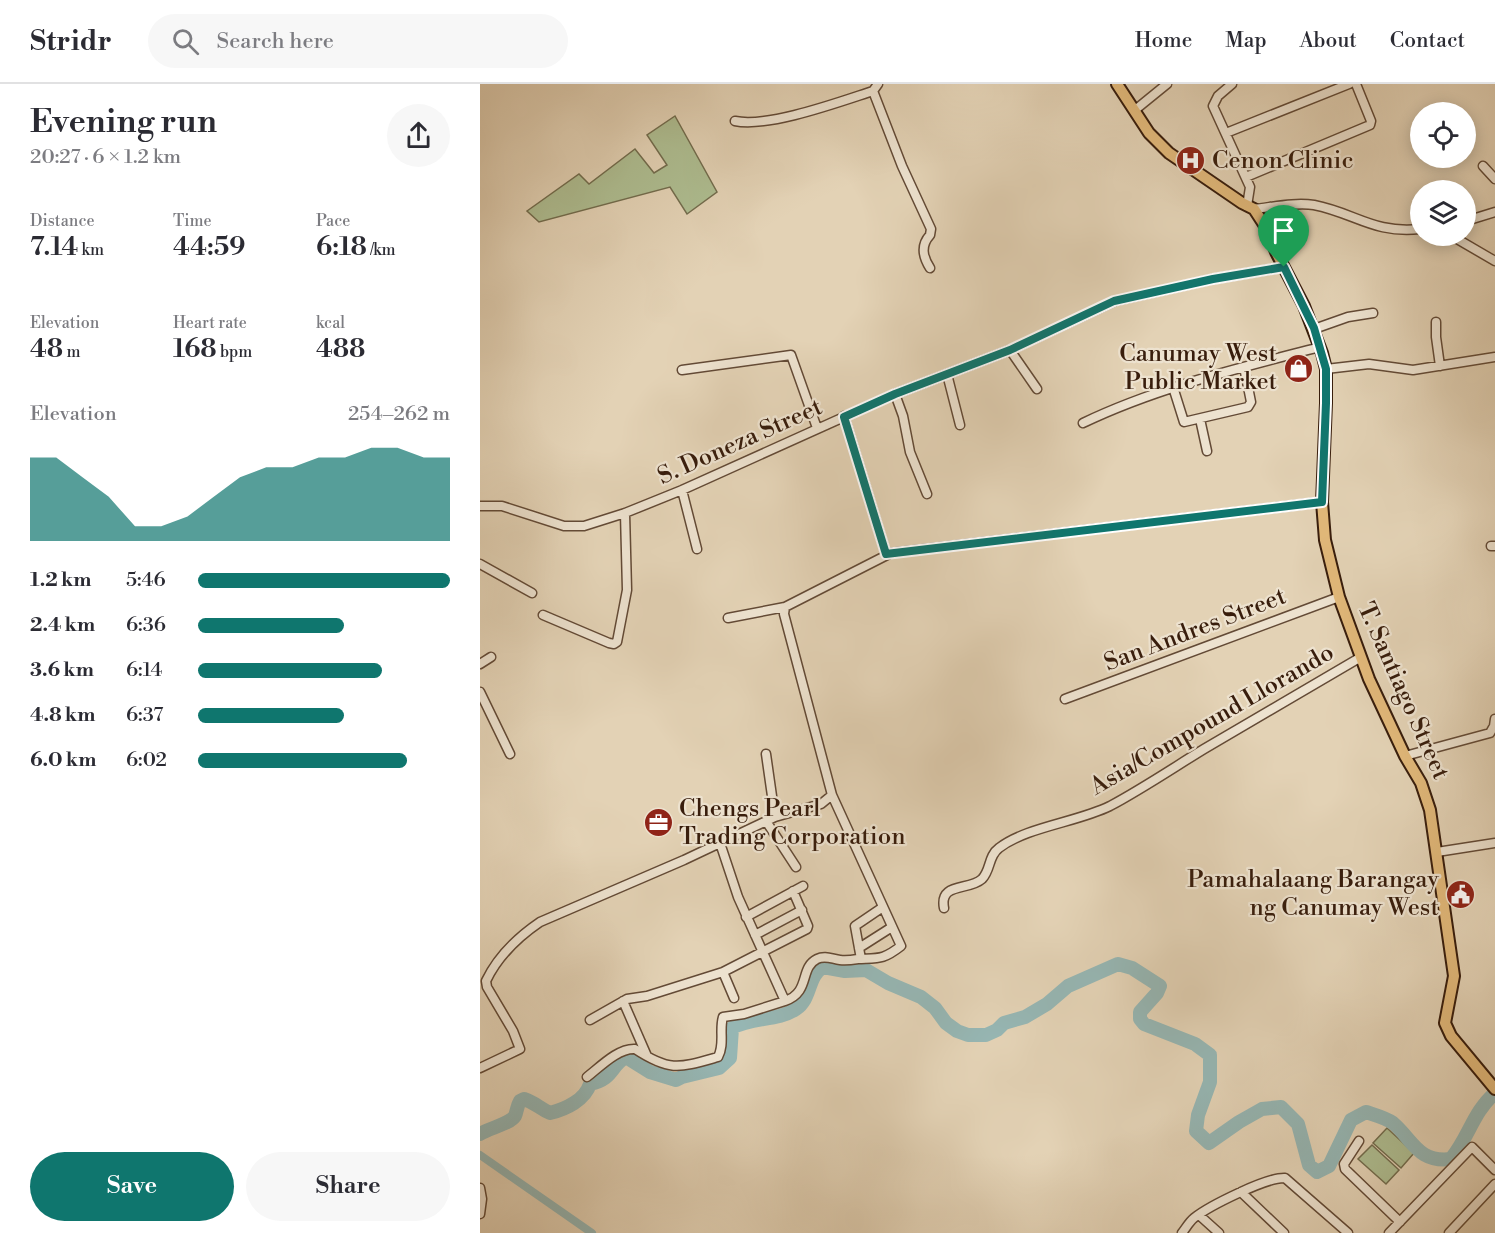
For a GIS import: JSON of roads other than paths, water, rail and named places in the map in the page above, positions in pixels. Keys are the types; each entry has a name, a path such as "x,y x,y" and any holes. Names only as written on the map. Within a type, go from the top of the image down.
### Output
{"main road":[{"name":"T. Santiago Street","path":"1117,84 1149,133 1169,153 1250,207 1267,229 1314,328 1326,369 1322,502 1324,540 1339,597 1361,657 1405,756 1428,800 1454,976 1445,1023 1451,1036 1493,1087"}],"street":[{"path":"1135,110 1167,84"},
{"path":"1232,84 1214,100 1213,106 1250,187 1250,207 1312,204 1377,226 1394,230 1410,229"},
{"path":"1226,133 1349,84"},
{"path":"1246,177 1368,126 1371,121 1356,84"},
{"path":"735,121 745,123 766,121 876,88 902,166 931,229 923,252 930,268"},
{"path":"1483,166 1495,179"},
{"path":"1476,218 1495,212"},
{"path":"1469,246 1495,261"},
{"name":"S. Doneza Street","path":"480,506 502,506 573,527 625,513 682,490 895,394 1010,350 1114,301 1213,279 1284,267"},
{"path":"1314,328 1348,317 1373,313"},
{"path":"1436,322 1440,366"},
{"path":"1083,423 1114,408 1173,387 1320,347"},
{"path":"1010,350 1037,389"},
{"path":"682,370 791,355 817,428"},
{"path":"1326,369 1369,364 1413,370 1495,357"},
{"path":"1173,387 1183,421 1186,422 1251,405 1244,367"},
{"path":"947,374 960,425"},
{"path":"895,394 903,416 910,452 927,494"},
{"path":"844,417 886,554"},
{"path":"1200,419 1207,451"},
{"path":"682,490 697,549"},
{"path":"729,618 785,606 886,554 1322,502"},
{"path":"543,615 609,644 617,642 627,590 625,513"},
{"path":"480,564 532,593"},
{"name":"San Andres Street","path":"1065,699 1339,597"},
{"path":"587,1077 630,1048 667,1067 718,1057 722,1045 723,1017 764,1009 794,998 800,990 807,969 816,959 826,957 842,961 871,960 884,958 901,946 832,795 787,625 785,606"},
{"path":"480,664 491,657"},
{"name":"Asia/Compound Llorando","path":"944,908 945,894 953,888 981,880 987,871 991,856 999,848 1016,838 1108,806 1361,657"},
{"path":"480,692 510,754"},
{"path":"1405,756 1490,733 1495,726 1495,719"},
{"path":"766,754 775,817"},
{"path":"480,1068 520,1049 486,981 508,948 520,935 540,922 775,817 821,804 832,795"},
{"path":"766,821 796,867"},
{"path":"720,843 746,917 785,1001"},
{"path":"1437,852 1495,843"},
{"path":"746,917 803,886"},
{"path":"590,1020 627,999 647,996 723,972 807,929 802,910 793,891"},
{"path":"861,959 855,926 883,907"},
{"path":"755,935 802,910"},
{"path":"859,948 892,927"},
{"path":"723,972 734,998"},
{"path":"623,1001 647,1057"},
{"path":"1359,1141 1344,1164 1344,1169 1400,1222"},
{"path":"1389,1233 1472,1147 1495,1170"},
{"path":"1182,1233 1199,1215 1241,1192 1278,1178 1286,1178 1348,1233"},
{"path":"1449,1233 1495,1184"},
{"path":"480,1188 482,1199 480,1214"},
{"path":"1241,1192 1284,1233"},
{"path":"1199,1215 1219,1233"}],"waterway":[{"path":"480,1134 512,1119 520,1101 524,1099 550,1113 568,1106 584,1095 590,1084 608,1076 626,1057 650,1072 676,1080 719,1068 730,1058 732,1028 747,1022 789,1013 796,1009 805,999 814,976 823,967 845,971 866,970 888,983 921,997 935,1008 946,1023 968,1035 986,1035 997,1030 1004,1023 1025,1017 1047,1004 1068,986 1118,964 1132,968 1160,986 1157,993 1140,1012 1140,1019 1144,1024 1195,1044 1210,1055 1210,1082 1198,1115 1196,1131 1209,1143 1262,1109 1281,1107 1298,1124 1309,1165 1317,1172 1329,1166 1351,1120 1366,1112 1393,1123 1423,1154 1440,1159 1451,1159 1481,1108 1495,1093"},
{"path":"480,1155 592,1233"}],"place":[{"name":"Cenon Clinic","path":"1191,161"},
{"name":"Canumay West Public Market","path":"1298,368"},
{"name":"Chengs Pearl Trading Corporation","path":"658,823"},
{"name":"Pamahalaang Barangay ng Canumay West","path":"1460,894"}]}
